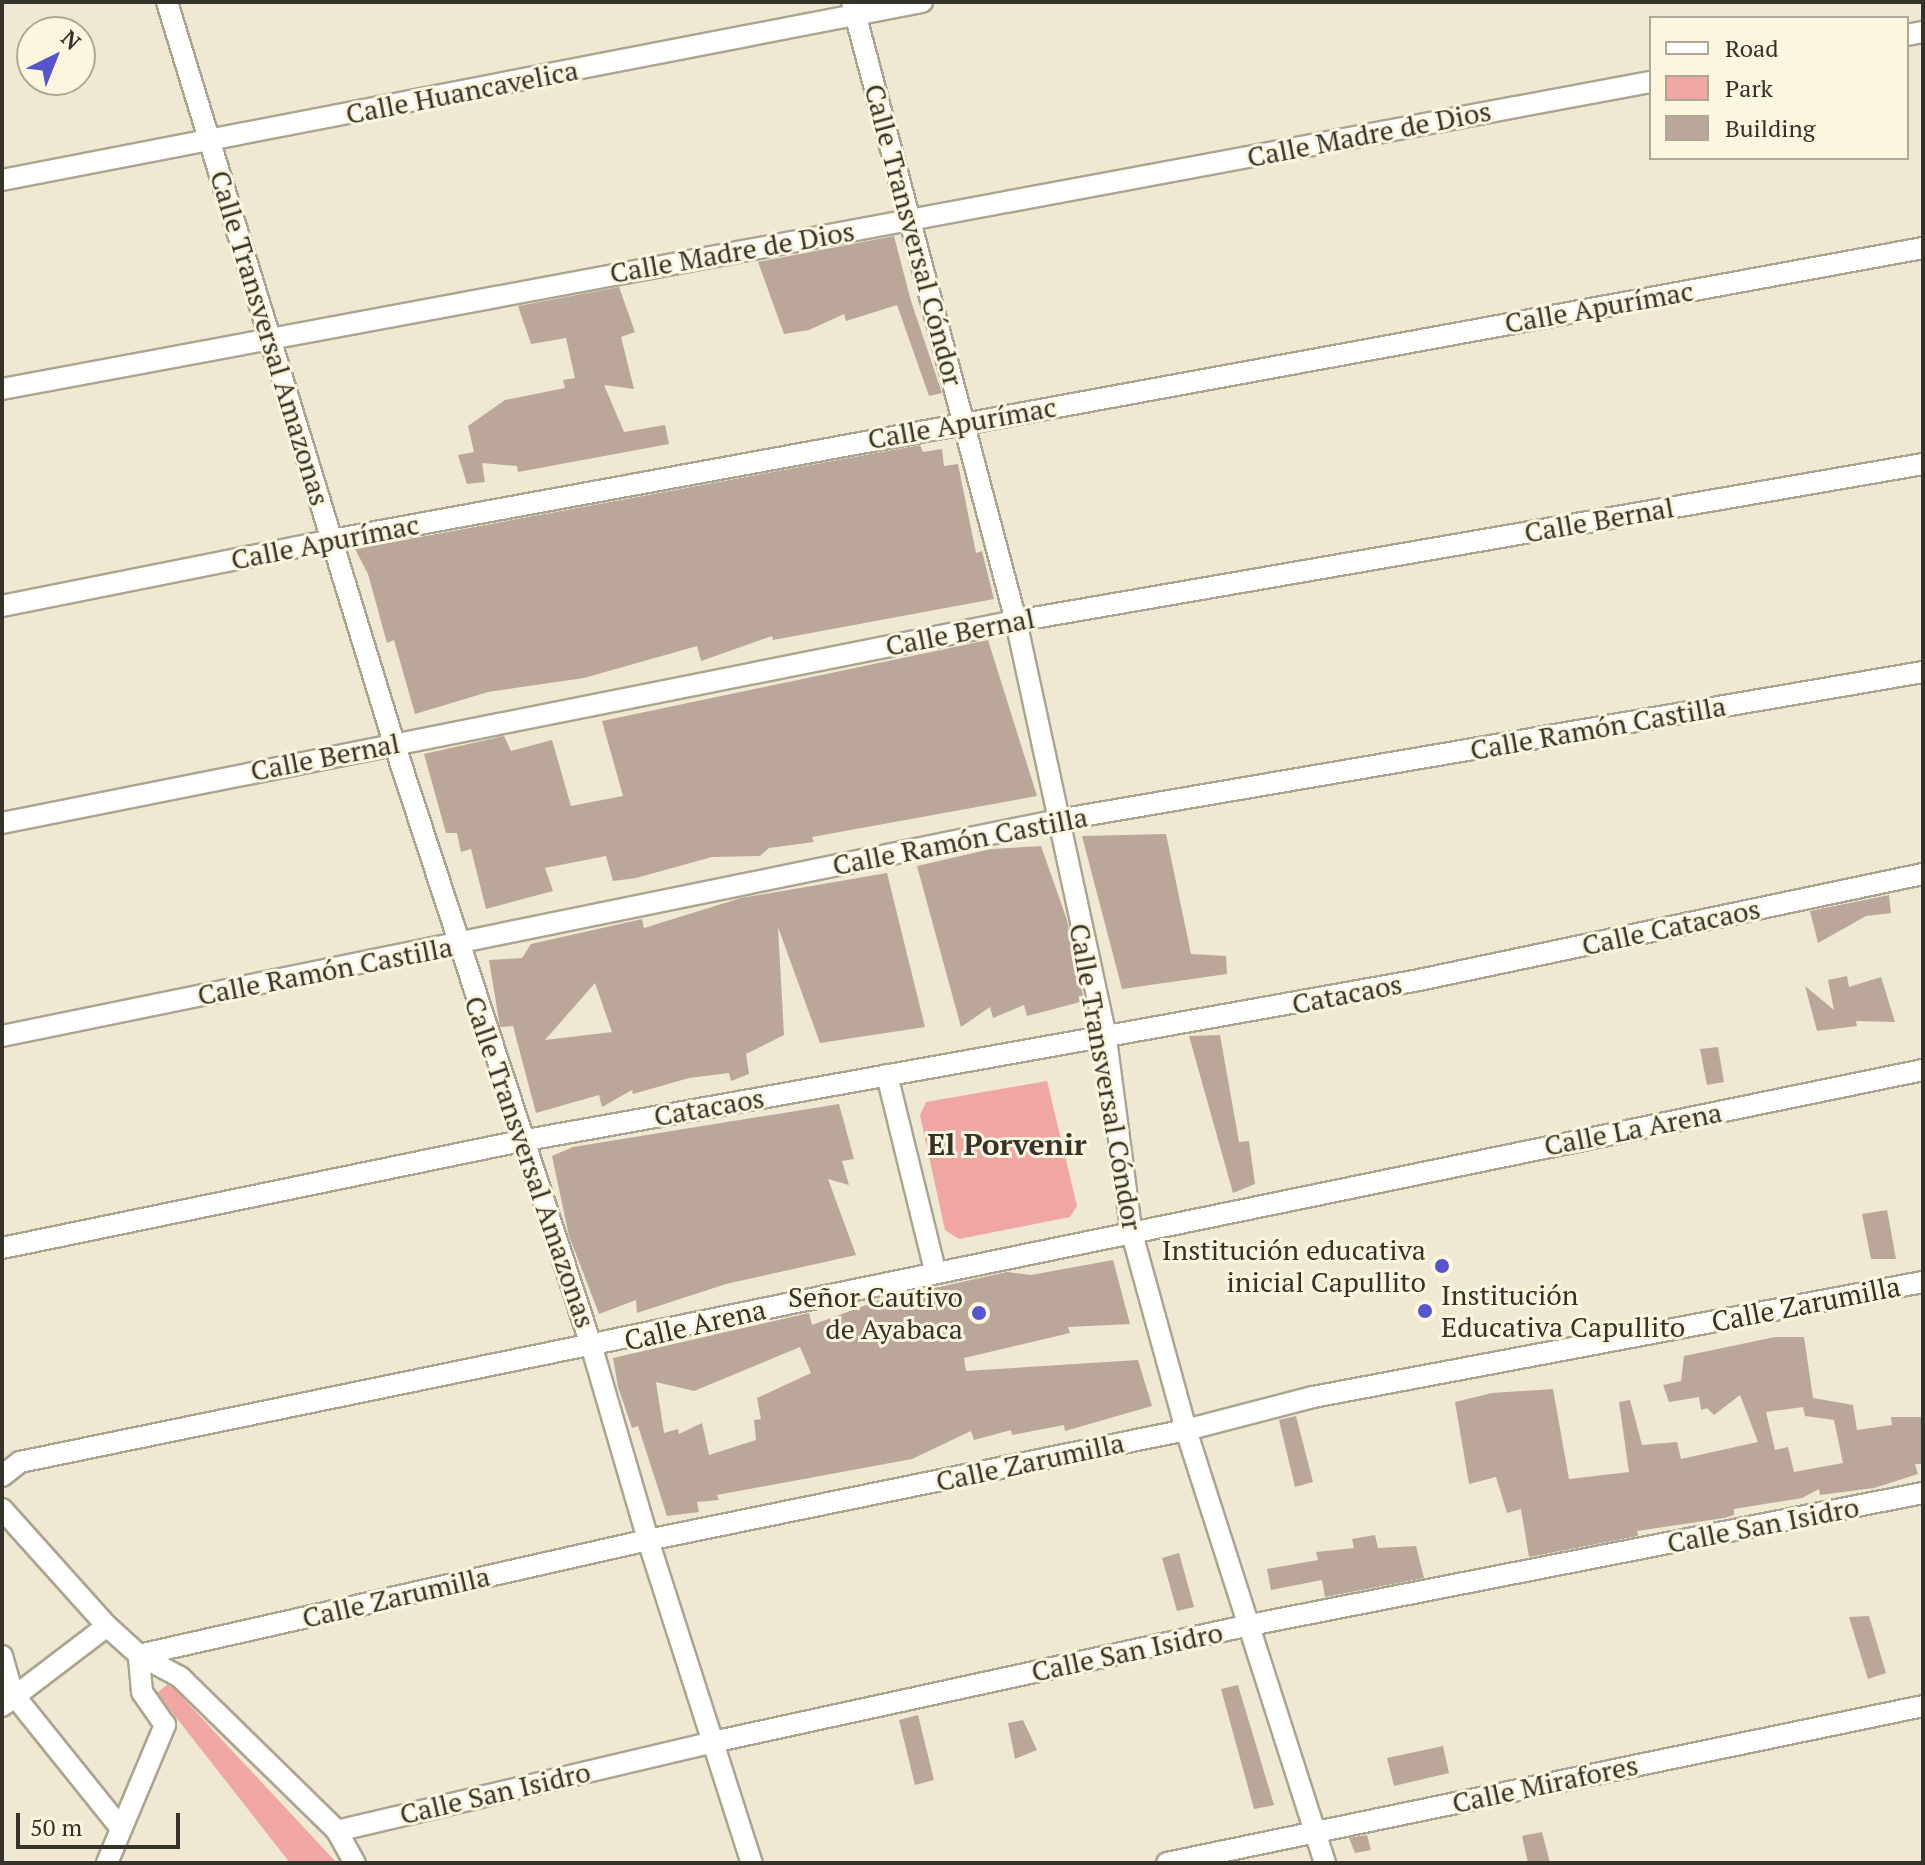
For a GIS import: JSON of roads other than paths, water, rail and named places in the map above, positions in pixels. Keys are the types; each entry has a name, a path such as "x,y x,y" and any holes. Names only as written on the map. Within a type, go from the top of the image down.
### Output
{"street":[{"name":"Calle Transversal Amazonas","path":"167,2 457,945 592,1348 648,1540 752,1863"},
{"name":"Calle Huancavelica","path":"2,180 211,142 853,8 922,2"},
{"name":"Calle Transversal Cóndor","path":"853,8 906,221 965,422 1016,621 1106,1039 1131,1230 1186,1430 1325,1863"},
{"name":"Calle Madre de Dios","path":"2,389 268,337 1649,82"},
{"name":"Calle Apurímac","path":"2,606 332,540 965,422 1923,248"},
{"name":"Calle Bernal","path":"2,823 1016,621 1923,464"},
{"name":"Calle Ramón Castilla","path":"2,1036 1058,820 1923,672"},
{"name":"Calle Catacaos","path":"1419,980 1923,874"},
{"name":"Catacaos","path":"2,1248 521,1141 1106,1039 1419,980"},
{"name":"Calle La Arena","path":"1343,1187 1923,1070"},
{"path":"887,1075 935,1270"},
{"name":"Calle Arena","path":"2,1476 20,1462 592,1348 935,1270 1343,1187"},
{"name":"Calle Zarumilla","path":"139,1655 648,1540 1186,1430 1313,1397 1923,1282"},
{"name":"Calle San Isidro","path":"337,1831 713,1742 1250,1625 1923,1493"},
{"path":"2,1509 107,1626 139,1655 180,1677 337,1831 355,1863"},
{"path":"8,1700 107,1626"},
{"path":"107,1863 119,1826 165,1725 142,1692 139,1655"},
{"path":"2,1656 8,1700 119,1826"},
{"name":"Calle Mirafores","path":"1167,1863 1923,1706"}],"place":[{"name":"Institución educativa inicial Capullito","path":"1442,1266"},
{"name":"Institución Educativa Capullito","path":"1425,1311"},
{"name":"Señor Cautivo de Ayabaca","path":"979,1313"}],"district":[{"name":"El Porvenir","path":"1007,1144"}]}
